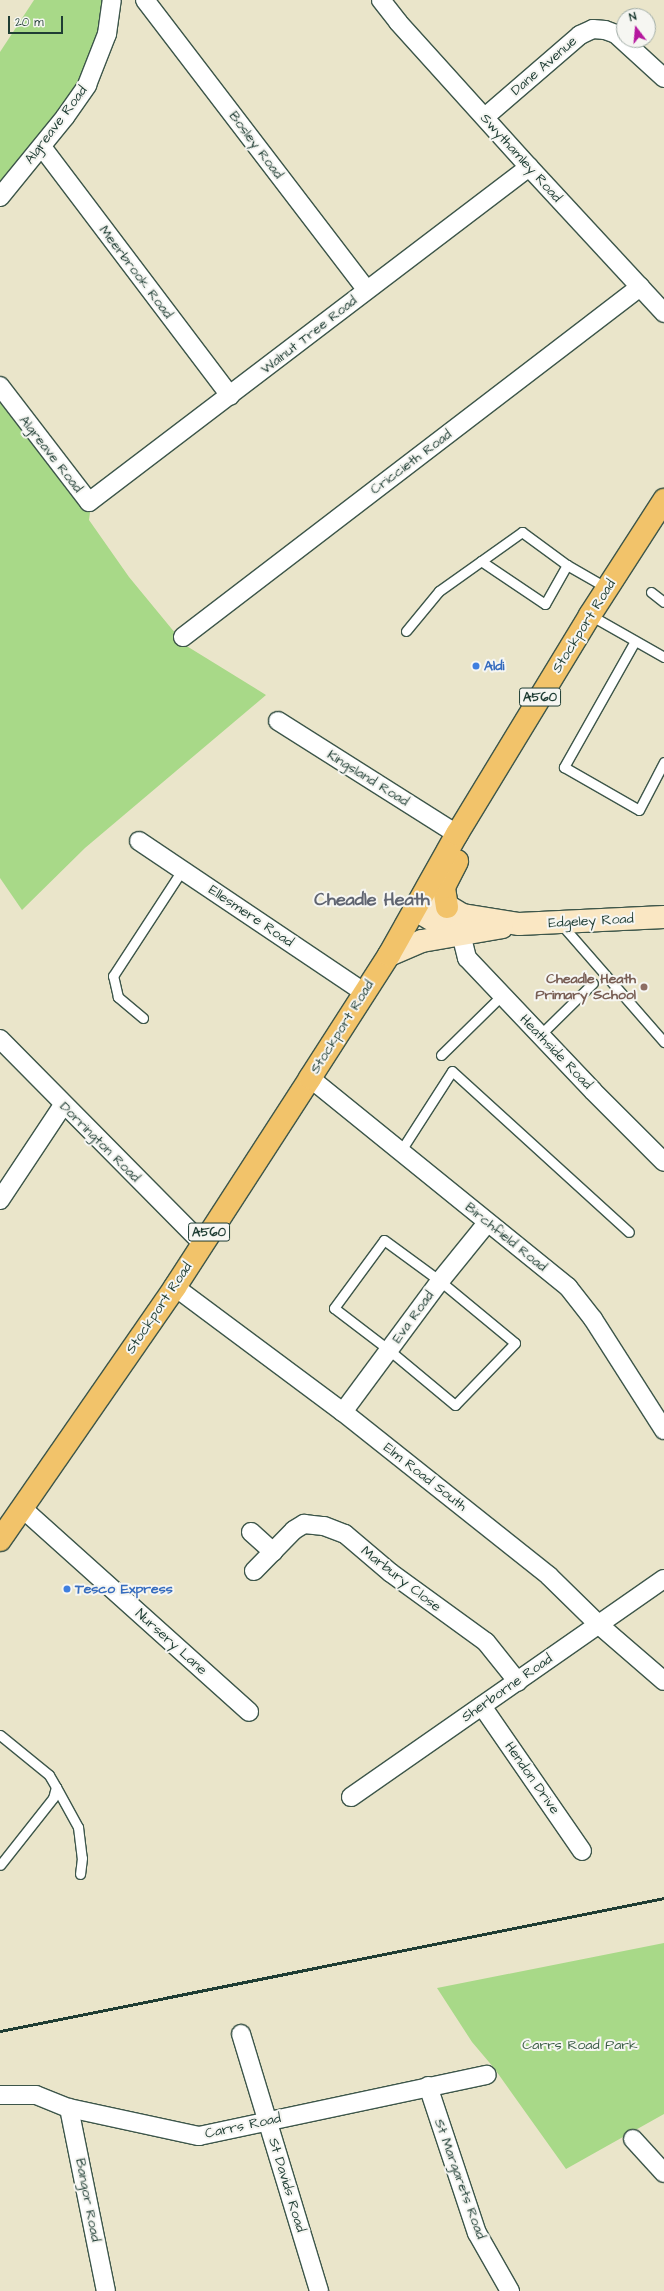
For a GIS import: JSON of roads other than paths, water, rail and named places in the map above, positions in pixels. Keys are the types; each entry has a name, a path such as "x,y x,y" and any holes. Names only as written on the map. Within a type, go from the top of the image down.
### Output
{"main road":[{"name":"Stockport Road","path":"0,1540 175,1286 310,1078 388,955 457,834 590,615 664,500"},
{"path":"447,907 444,887 462,852 457,834"},
{"name":"Edgeley Road","path":"418,903 432,896 447,907 463,915 519,924"},
{"path":"418,903 459,934"},
{"name":"Edgeley Road","path":"388,955 422,940 519,924 664,917"}],"street":[{"name":"Algreave Road","path":"0,197 42,147 87,85 107,34 112,0"},
{"name":"Bosley Road","path":"145,0 367,290"},
{"name":"Swythamley Road","path":"381,0 398,22 664,314"},
{"name":"Dane Avenue","path":"485,118 580,35 593,29 605,30 616,34 664,78"},
{"name":"Meerbrook Road","path":"42,147 230,396"},
{"name":"Walnut Tree Road","path":"88,502 230,396 529,167"},
{"name":"Criccieth Road","path":"183,637 640,288"},
{"name":"Algreave Road","path":"0,386 88,502"},
{"name":"Kingsland Road","path":"278,721 457,834"},
{"name":"Ellesmere Road","path":"139,841 364,992"},
{"name":"Heathside Road","path":"459,934 467,958 664,1162"},
{"name":"Dorrington Road","path":"0,1039 63,1105 202,1243"},
{"name":"Birchfield Road","path":"310,1078 487,1223 568,1287 593,1319 664,1430"},
{"path":"0,1200 63,1105"},
{"name":"Eva Road","path":"343,1412 440,1281 487,1223"},
{"name":"Elm Road South","path":"175,1286 343,1412 549,1576 598,1624 664,1681"},
{"name":"Nursery Lane","path":"22,1508 249,1712"},
{"name":"Marbury Close","path":"254,1571 294,1530 304,1524 324,1526 345,1534 391,1573 486,1642 518,1682"},
{"path":"251,1532 273,1552"},
{"name":"Sherborne Road","path":"351,1797 518,1682 598,1624 664,1580"},
{"name":"Hendon Drive","path":"482,1706 582,1851"},
{"name":"St Davids Road","path":"241,2034 319,2291"},
{"name":"Carrs Road","path":"0,2095 36,2095 69,2108 199,2136 428,2086 487,2075"},
{"name":"St Margarets Road","path":"428,2086 477,2233 510,2291"},
{"name":"Bangor Road","path":"69,2108 106,2291"},
{"path":"633,2139 664,2173"}],"lane":[{"path":"406,631 439,591 522,532 567,565 607,588"},
{"path":"480,561 545,604 567,565"},
{"path":"651,592 664,602"},
{"path":"590,615 664,657"},
{"path":"635,641 564,767 638,810 664,762"},
{"path":"143,1018 118,996 114,976 182,870"},
{"path":"560,923 664,1042"},
{"path":"540,1035 593,984"},
{"path":"441,1055 502,995"},
{"path":"400,1152 452,1071 629,1232"},
{"path":"384,1240 440,1281 515,1343 455,1405 389,1350 334,1308 384,1240"},
{"path":"0,1735 49,1774 78,1826 82,1858 80,1874"},
{"path":"0,1865 53,1798 56,1787"}],"railway":[{"path":"0,2031 664,1898"}],"place":[{"name":"Aldi","path":"476,666"},
{"name":"Cheadle Heath Primary School","path":"644,987"},
{"name":"Tesco Express","path":"67,1589"}],"district":[{"name":"Cheadle Heath","path":"372,900"}],"park label":[{"name":"Carrs Road Park","path":"580,2045"}]}
